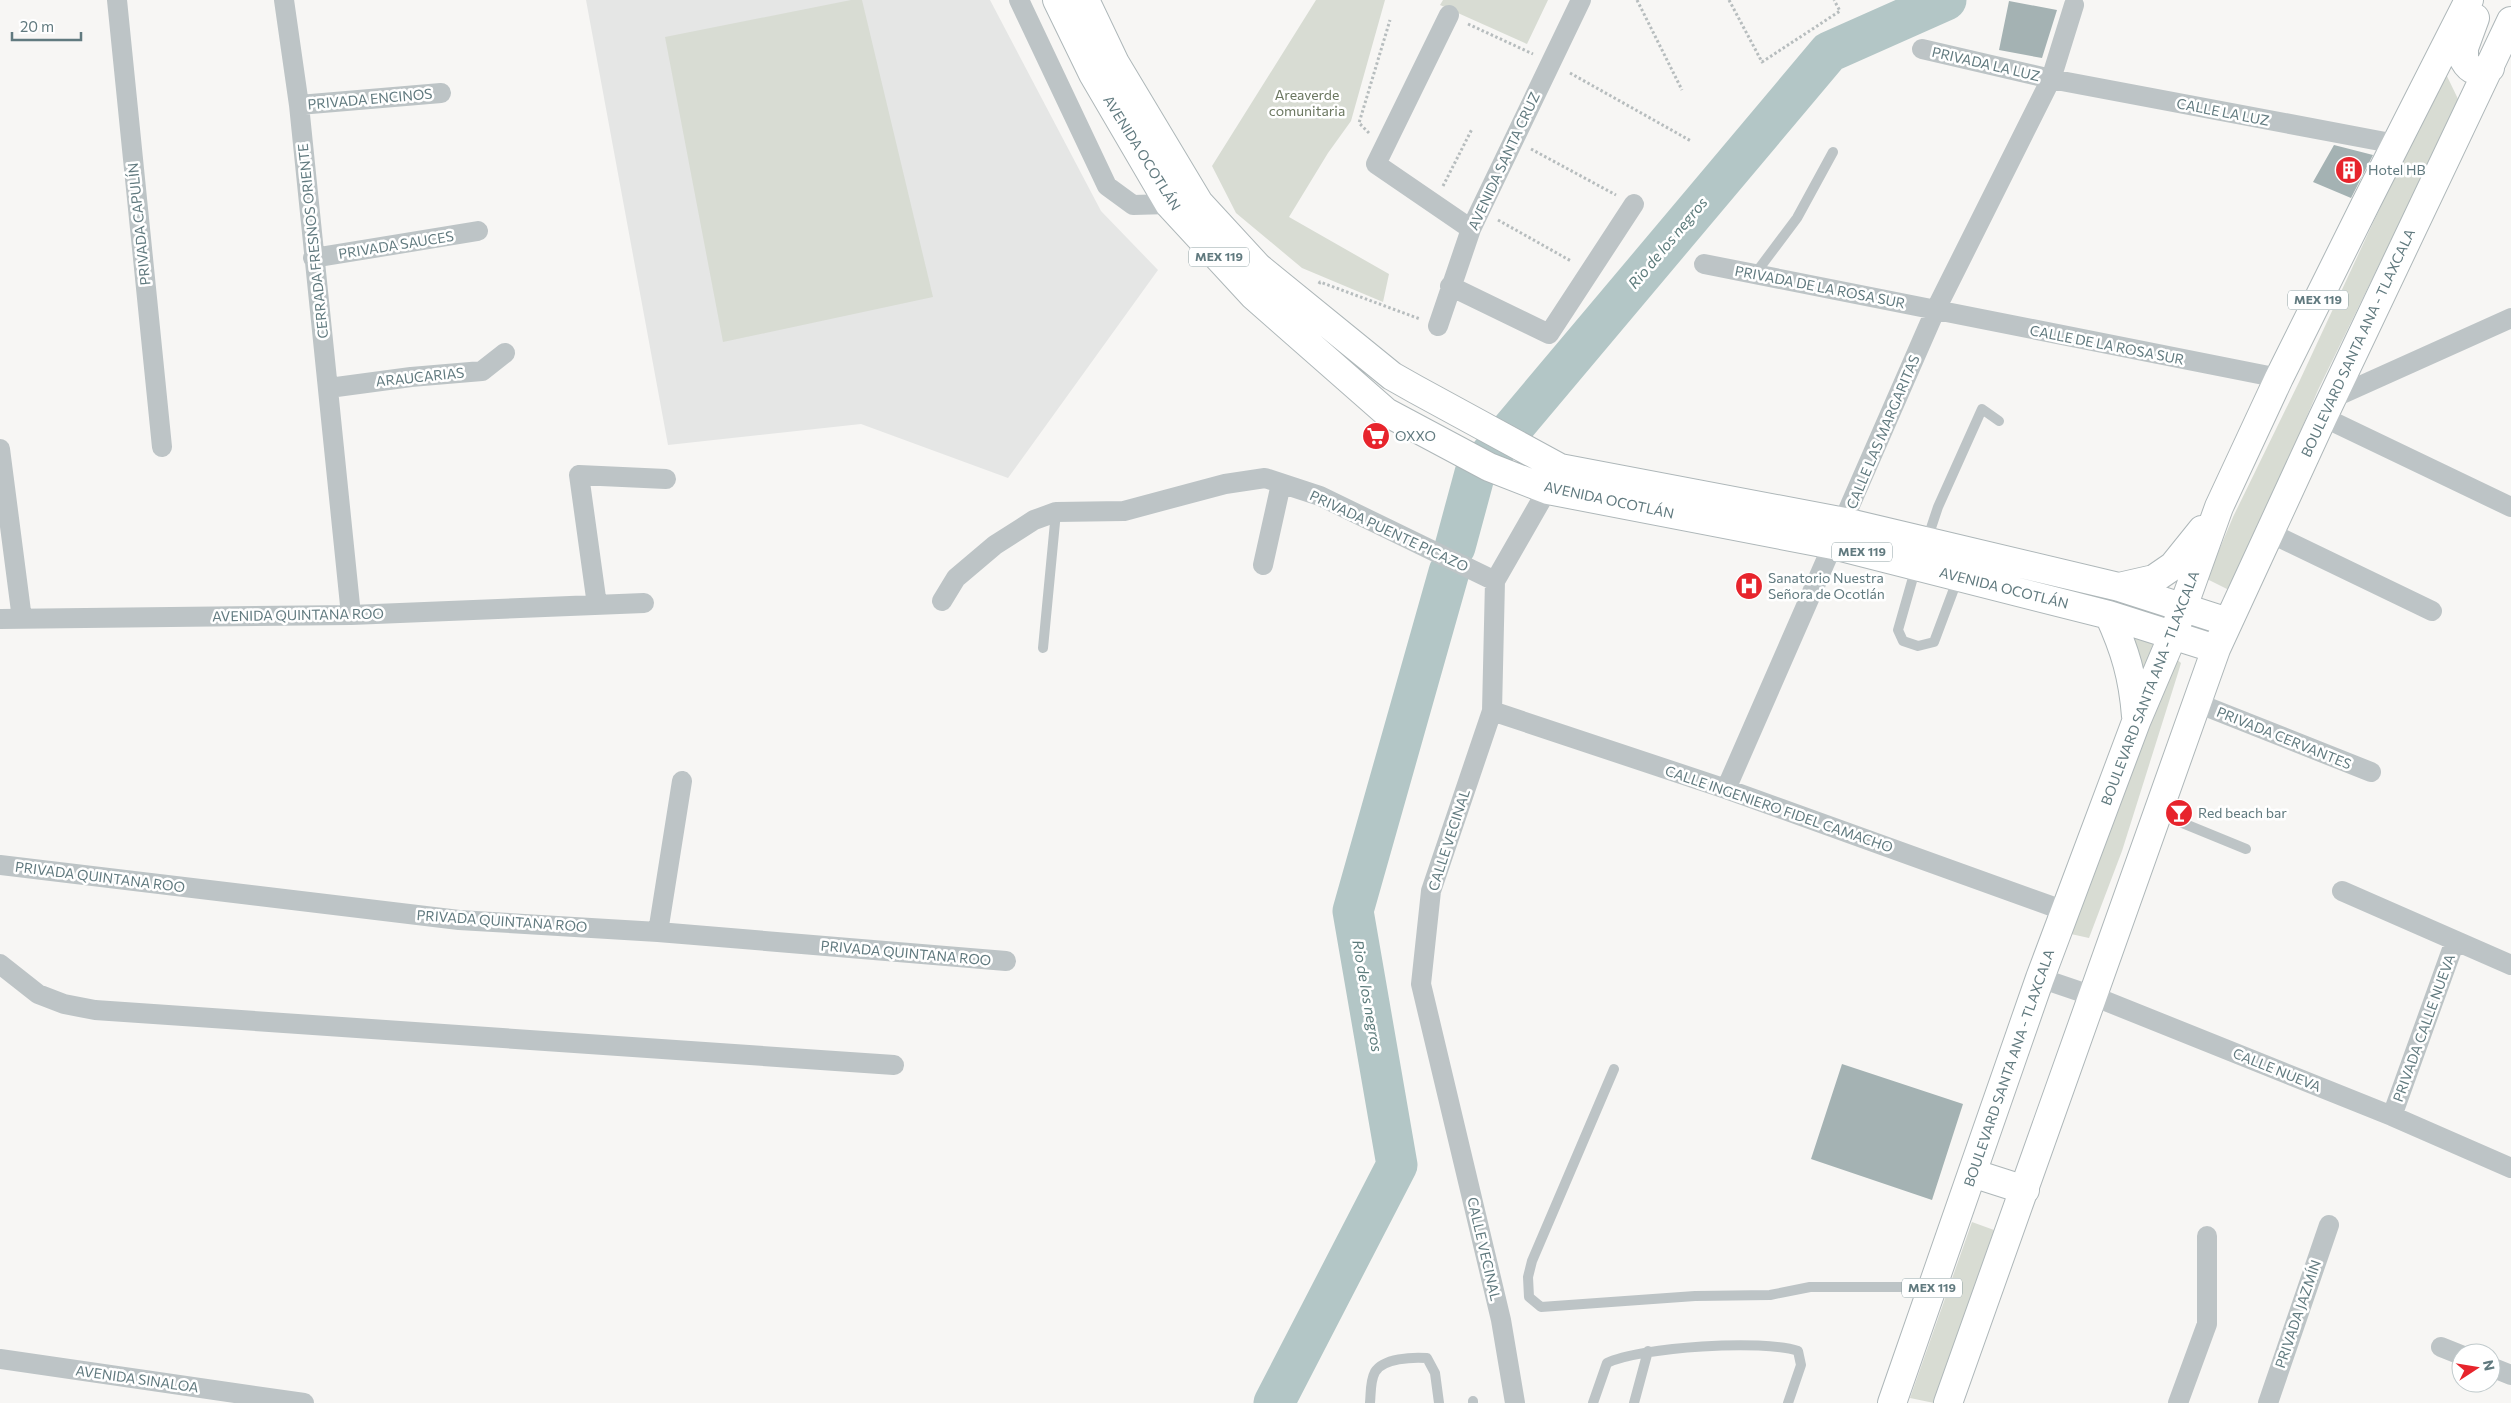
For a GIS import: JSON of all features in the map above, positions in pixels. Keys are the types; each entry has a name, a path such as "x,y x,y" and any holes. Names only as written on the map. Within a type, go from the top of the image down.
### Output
{"main road":[{"name":"AVENIDA OCOTLÁN","path":"1057,0 1093,74 1169,204 1254,296 1386,412 1454,449 1504,472 1554,478 1839,533 1926,541 2119,587 2228,622"},
{"name":"AVENIDA OCOTLÁN","path":"1085,0 1115,63 1199,203 1258,267 1392,376 1521,446 1554,478"},
{"name":"BOULEVARD SANTA ANA - TLAXCALA","path":"1892,1403 2040,978 2136,722 2173,635 2219,507 2279,378 2469,0"},
{"path":"2481,0 2464,48 2464,60 2472,70 2484,71 2490,68"},
{"name":"BOULEVARD SANTA ANA - TLAXCALA","path":"1948,1403 2216,650 2327,408 2511,21"},
{"path":"2119,587 2154,579 2173,566 2219,507"},
{"name":"AVENIDA OCOTLÁN","path":"1839,533 1916,566 2109,615 2216,650"},
{"path":"2109,615 2125,649 2134,685 2136,722"},
{"path":"1972,1174 2024,1190"}],"street":[{"name":"PRIVADA CAPULÍN","path":"117,0 162,447"},
{"name":"CERRADA FRESNOS ORIENTE","path":"284,0 299,105 313,258 329,388 337,482 352,615"},
{"path":"1020,0 1107,186 1133,205 1169,204"},
{"name":"AVENIDA SANTA CRUZ","path":"1438,326 1450,286 1479,210 1581,0"},
{"name":"CALLE LAS MARGARITAS","path":"1726,789 1935,311 2051,79 2074,5"},
{"path":"1449,15 1380,156 1434,204 1471,229"},
{"name":"PRIVADA LA LUZ","path":"1922,49 2051,79"},
{"name":"CALLE LA LUZ","path":"2051,79 2396,144"},
{"name":"PRIVADA ENCINOS","path":"299,105 441,93"},
{"path":"1450,286 1549,334 1634,204"},
{"name":"PRIVADA SAUCES","path":"313,258 478,231"},
{"name":"PRIVADA DE LA ROSA SUR","path":"1704,264 1935,311"},
{"name":"CALLE DE LA ROSA SUR","path":"1935,311 2279,378"},
{"path":"2327,408 2511,318"},
{"name":"ARAUCARIAS","path":"329,388 411,377 482,371 505,352"},
{"path":"2327,408 2511,507"},
{"path":"0,449 22,619"},
{"path":"597,604 579,475 666,479"},
{"name":"PRIVADA PUENTE PICAZO","path":"942,602 956,578 995,545 1034,520 1056,512 1124,512 1225,484 1265,478 1320,496 1495,581"},
{"name":"CALLE VECINAL","path":"1515,1403 1501,1320 1421,984 1431,891 1492,711 1495,581 1554,478"},
{"path":"1263,565 1282,484"},
{"path":"2270,533 2432,611"},
{"name":"AVENIDA QUINTANA ROO","path":"0,619 352,615 644,603"},
{"name":"PRIVADA CERVANTES","path":"2197,703 2371,772"},
{"name":"CALLE INGENIERO FIDEL CAMACHO","path":"1492,711 1726,789 2065,911"},
{"path":"658,932 682,781"},
{"name":"PRIVADA QUINTANA ROO","path":"0,864 459,920 658,932 1006,961"},
{"path":"2342,891 2511,965"},
{"name":"PRIVADA CALLE NUEVA","path":"2392,1116 2455,941"},
{"path":"0,964 38,994 64,1004 95,1010 894,1065"},
{"name":"CALLE NUEVA","path":"2040,978 2093,996 2392,1116 2511,1168"},
{"name":"PRIVADA JAZMÍN","path":"2268,1403 2329,1225"},
{"path":"2178,1403 2207,1324 2207,1236"},
{"path":"2442,1347 2451,1351"},
{"name":"AVENIDA SINALOA","path":"0,1359 304,1403"}],"lane":[{"path":"1755,274 1797,218 1833,152"},
{"path":"1926,541 1938,507 1982,409 1999,421"},
{"path":"1043,648 1056,512"},
{"path":"1916,566 1898,630 1903,641 1918,646 1934,642 1959,577"},
{"path":"2157,813 2246,849"},
{"path":"1614,1069 1532,1261 1528,1277 1529,1298 1541,1307 1695,1296 1770,1294 1810,1287 1932,1287"},
{"path":"1593,1403 1607,1363 1619,1357 1648,1351 1749,1345 1784,1346 1798,1351 1801,1365 1788,1403"},
{"path":"1634,1403 1648,1351"},
{"path":"1370,1403 1371,1386 1376,1371 1386,1363 1416,1357 1427,1358 1435,1373 1439,1403"}],"path":[{"path":"1637,0 1682,90"},
{"path":"1729,0 1762,62 1840,11 1834,0"},
{"path":"1449,15 1551,62 1691,141"},
{"path":"1380,156 1359,123 1390,20"},
{"path":"1434,204 1472,129"},
{"path":"1514,140 1634,204"},
{"path":"1479,210 1589,271"},
{"path":"1305,305 1320,282 1438,326"}],"shaded area":[{"path":"586,0 990,0 1101,211 1158,270 1008,478 861,424 668,445"}],"green space":[{"path":"851,0 862,0 933,297 723,342 665,37"},
{"name":"Areaverde comunitaria","path":"1316,0 1385,0 1351,121 1328,153 1289,217 1389,274 1383,302 1302,268 1236,213 1212,166"},
{"path":"1443,0 1548,0 1527,44 1440,5"},
{"path":"2444,70 2459,101 2318,390 2233,592 2207,579 2233,517 2300,380"},
{"path":"2129,626 2157,634 2143,671"},
{"path":"2176,659 2181,663 2178,673 2122,851 2089,938 2071,934 2119,795"},
{"path":"1972,1222 1994,1230 1934,1403 1910,1398"}],"building":[{"path":"2009,1 2057,10 2042,58 1999,50"},
{"name":"Hotel HB","path":"2334,145 2373,155 2351,198 2313,182"},
{"path":"1842,1064 1963,1104 1932,1200 1811,1159"}],"waterway":[{"name":"Rio de los negros","path":"1455,547 1475,473 1829,52 1946,0"},
{"name":"Rio de los negros","path":"1274,1403 1397,1165 1353,911 1449,572"}],"place":[{"name":"Hotel HB","path":"2349,170"},
{"name":"OXXO","path":"1376,436"},
{"name":"Sanatorio Nuestra Señora de Ocotlán","path":"1749,586"},
{"name":"Red beach bar","path":"2179,813"}]}
